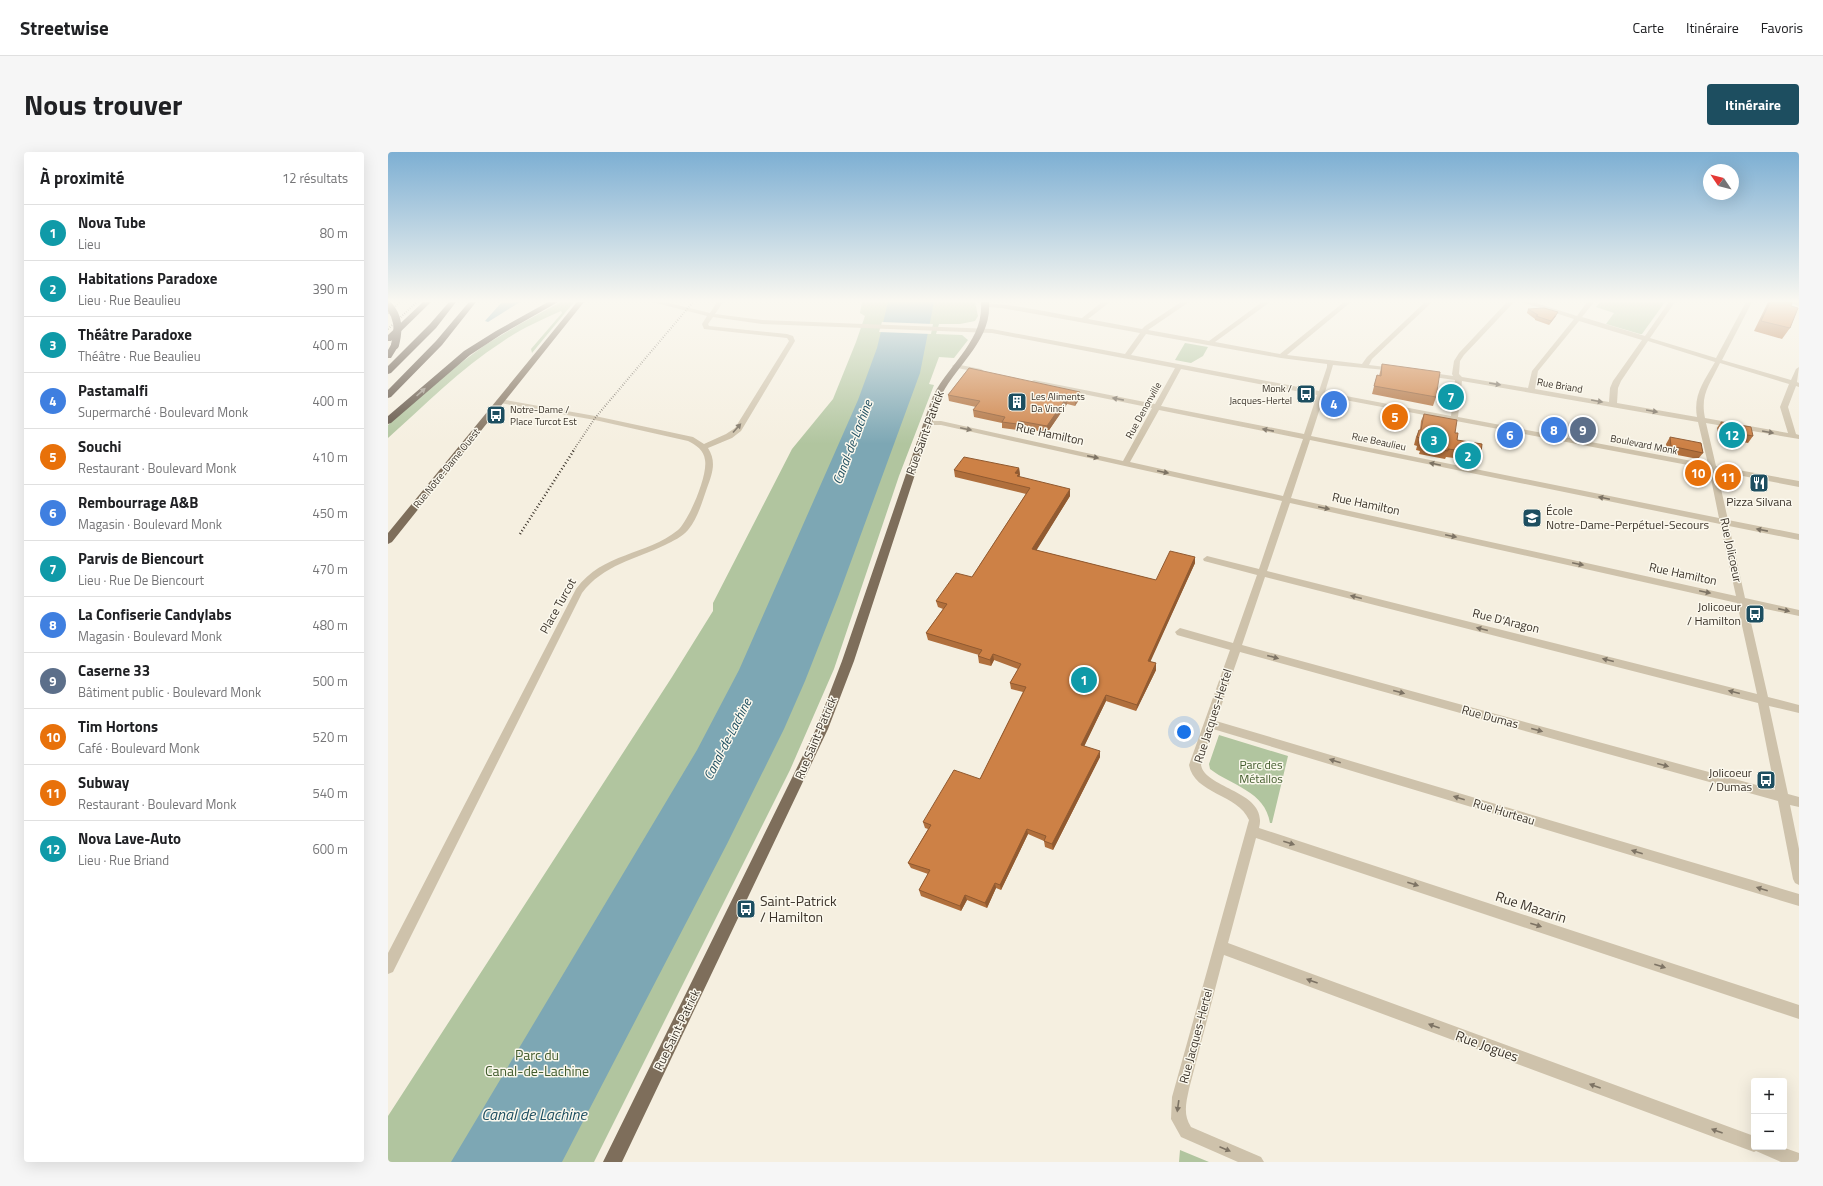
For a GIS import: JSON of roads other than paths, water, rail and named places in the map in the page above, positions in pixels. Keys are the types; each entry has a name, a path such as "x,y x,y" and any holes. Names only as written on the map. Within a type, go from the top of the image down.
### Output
{"highway":[{"path":"388,371 410,349"},
{"path":"388,395 433,349"},
{"path":"388,411 433,371 462,349"},
{"path":"388,421 473,349"}],"main road":[{"name":"Rue Notre-Dame Ouest","path":"388,540 542,349"},
{"name":"Rue Saint-Patrick","path":"612,1162 822,729 853,645 928,423 942,386 969,349"}],"street":[{"path":"500,401 673,435 695,441 703,447 729,436 738,429 787,349"},
{"name":"Boulevard Monk","path":"1084,349 1799,484"},
{"path":"1127,357 1132,349"},
{"path":"1243,349 1281,356 1402,371"},
{"path":"1281,356 1290,349"},
{"path":"1365,366 1369,358 1378,349"},
{"path":"1454,419 1459,378 1456,374 1457,361 1466,349"},
{"path":"1531,390 1535,371 1553,349"},
{"path":"1613,404 1616,385 1640,349"},
{"path":"1680,349 1796,384"},
{"name":"Rue Jolicoeur","path":"1724,349 1700,396 1699,407 1742,600 1799,879"},
{"name":"Rue Jacques-Hertel","path":"1256,1162 1186,1132 1180,1125 1177,1113 1178,1103 1255,820 1251,811 1244,804 1205,781 1196,771 1196,759 1262,573 1330,367 1330,362"},
{"path":"955,366 988,373"},
{"name":"Rue Denonville","path":"1125,464 1179,367"},
{"path":"1796,437 1784,407 1796,384 1799,370"},
{"name":"Rue Briand","path":"1416,373 1459,378 1531,390 1796,437"},
{"name":"Rue Beaulieu","path":"1027,381 1799,537"},
{"name":"Rue Hamilton","path":"928,423 941,424 1125,464 1799,613"},
{"name":"Place Turcot","path":"388,967 580,590 589,579 599,571 666,540 685,527 711,468 710,458 703,447"},
{"name":"Rue D'Aragon","path":"1207,559 1799,709"},
{"name":"Rue Dumas","path":"1180,632 1799,802"},
{"name":"Rue Hurteau","path":"1209,723 1799,900"},
{"name":"Rue Mazarin","path":"1252,831 1799,1012"},
{"name":"Rue Jogues","path":"1220,947 1751,1143"},
{"path":"1770,1150 1799,1161"}],"water":[{"name":"Canal de Lachine","path":"877,349 925,349 920,373 838,597 805,681 784,729 727,844 562,1162 451,1162 697,750 739,670 858,400"}],"railway":[{"path":"573,451 595,418 653,349"},
{"path":"520,534 574,450"}],"place":[{"name":"Monk / Jacques-Hertel","path":"1306,394"},
{"name":"Parvis de Biencourt","path":"1451,397"},
{"name":"Les Aliments Da Vinci","path":"1017,402"},
{"name":"Pastamalfi","path":"1334,404"},
{"name":"Notre-Dame / Place Turcot Est","path":"496,415"},
{"name":"Souchi","path":"1395,417"},
{"name":"La Confiserie Candylabs","path":"1554,430"},
{"name":"Caserne 33","path":"1583,430"},
{"name":"Rembourrage A&B","path":"1510,435"},
{"name":"Nova Lave-Auto","path":"1732,435"},
{"name":"Théâtre Paradoxe","path":"1434,440"},
{"name":"Habitations Paradoxe","path":"1468,456"},
{"name":"Tim Hortons","path":"1698,473"},
{"name":"Subway","path":"1728,477"},
{"name":"Pizza Silvana","path":"1759,483"},
{"name":"École Notre-Dame-Perpétuel-Secours","path":"1532,518"},
{"name":"Jolicoeur / Hamilton","path":"1755,614"},
{"name":"Nova Tube","path":"1084,680"},
{"name":"Jolicoeur / Dumas","path":"1766,780"},
{"name":"Saint-Patrick / Hamilton","path":"746,909"}],"water label":[{"name":"Canal-de-Lachine","path":"852,442"},
{"name":"Canal-de-Lachine","path":"727,739"}],"park label":[{"name":"Parc des Métallos","path":"1261,772"},
{"name":"Parc du Canal-de-Lachine","path":"537,1064"}]}
